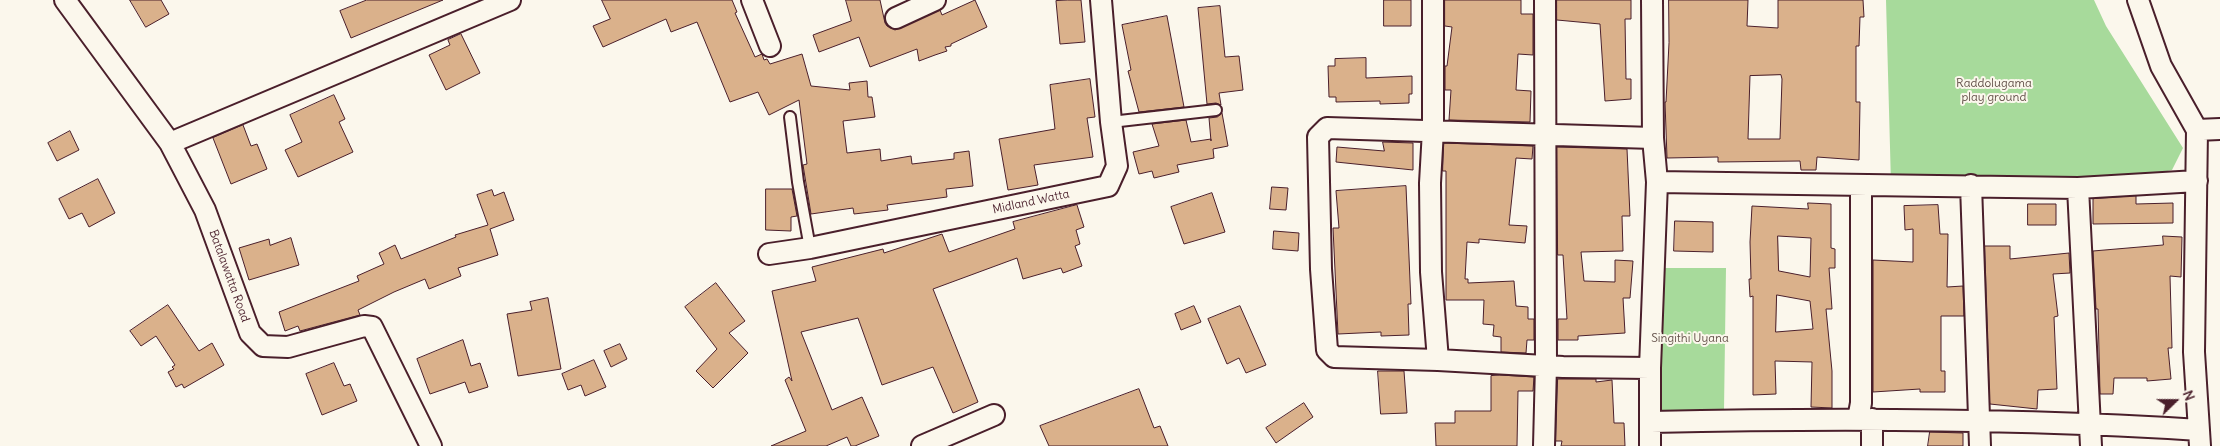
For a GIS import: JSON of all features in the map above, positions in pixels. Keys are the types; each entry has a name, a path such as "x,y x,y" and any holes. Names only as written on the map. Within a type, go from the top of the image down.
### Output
{"street":[{"name":"Batalawatta Road","path":"65,0 170,143 205,210 250,332 263,346 288,347 364,326 372,327 431,446"},
{"path":"170,143 510,0"},
{"path":"752,0 770,46"},
{"path":"896,18 934,0"},
{"name":"Midland Watta","path":"770,254 810,248 1108,186 1117,166 1111,122 1101,0"},
{"path":"1433,0 1433,130 1430,183 1431,272 1438,360"},
{"path":"1544,446 1546,365 1545,0"},
{"path":"1650,446 1650,368 1657,182 1653,138 1652,0"},
{"path":"1651,422 1865,419 2090,422 2200,438 2194,352 2198,130 2160,66 2138,0"},
{"path":"1650,368 1334,357 1327,350 1320,260 1318,137 1327,128 1653,138"},
{"path":"2198,130 2220,130"},
{"path":"1657,182 2078,188 2197,180"},
{"path":"1861,186 1862,403 1872,446"},
{"path":"1971,186 1980,446"},
{"path":"2078,188 2091,446"},
{"path":"922,446 994,415"}],"lane":[{"path":"1111,122 1216,110"},
{"path":"790,117 798,182 810,248"}],"green space":[{"name":"Raddolugama play ground","path":"1886,0 2094,0 2106,26 2183,148 2172,170 2128,179 1891,184"},
{"name":"Singithi Uyana","path":"1657,268 1726,268 1724,410 1654,410"}],"building":[{"path":"130,0 161,0 169,14 146,27"},
{"path":"367,0 443,0 351,38 340,11"},
{"path":"602,0 732,0 737,12 735,13 755,57 762,54 764,60 767,59 770,64 802,54 811,86 850,90 849,83 867,81 868,97 872,97 875,117 843,121 847,153 880,149 881,161 911,156 912,164 954,159 954,153 969,151 973,186 946,189 947,197 887,205 888,210 854,214 853,208 811,214 803,165 807,164 799,100 769,115 758,92 730,102 697,22 671,32 666,19 603,47 593,26 610,19"},
{"path":"846,0 880,0 885,23 895,30 940,10 942,15 975,0 987,27 951,44 951,46 945,47 947,51 919,61 917,49 870,67 859,37 819,52 813,35 851,21"},
{"path":"1081,0 1085,42 1060,44 1056,1"},
{"path":"1384,0 1411,0 1411,26 1384,26"},
{"path":"1445,0 1521,0 1521,14 1533,14 1533,55 1518,54 1516,90 1531,91 1530,122 1449,120 1451,90 1445,90 1445,66 1447,66 1452,27 1445,26"},
{"path":"1557,0 1631,0 1631,19 1625,19 1626,79 1631,79 1631,99 1605,101 1600,24 1557,20"},
{"path":"1669,0 1748,0 1747,26 1778,28 1778,0 1863,0 1864,17 1860,17 1859,46 1856,46 1856,102 1860,102 1859,160 1817,157 1816,170 1801,170 1800,161 1718,162 1718,157 1667,158 1665,102 1669,43","holes":["1781,75 1780,139 1748,139 1750,76"]},
{"path":"1220,6 1225,57 1239,56 1243,90 1219,93 1221,105 1216,103 1207,104 1198,8"},
{"path":"1167,16 1184,107 1139,112 1128,71 1131,70 1122,25"},
{"path":"461,34 480,73 446,90 429,55 450,45 448,40"},
{"path":"1366,58 1366,78 1412,76 1412,94 1409,94 1409,103 1380,104 1380,101 1336,102 1336,97 1329,97 1328,66 1335,66 1335,59"},
{"path":"1090,79 1095,117 1087,118 1093,157 1034,165 1038,185 1008,190 999,139 1055,129 1050,85"},
{"path":"334,95 345,119 339,122 353,152 298,177 285,150 302,142 290,115"},
{"path":"1222,113 1228,146 1213,149 1214,158 1177,165 1179,172 1154,178 1152,171 1139,174 1133,152 1159,146 1152,124 1186,120 1191,142 1211,139 1209,118 1217,117"},
{"path":"243,125 251,146 257,144 267,169 231,184 213,138"},
{"path":"70,131 79,150 57,161 48,143"},
{"path":"1383,142 1413,143 1413,170 1336,162 1337,147 1384,151"},
{"path":"1444,143 1533,146 1532,159 1516,158 1509,225 1527,226 1525,243 1479,239 1479,243 1467,242 1465,279 1468,279 1468,283 1514,281 1516,306 1528,307 1528,319 1534,319 1534,340 1527,340 1526,353 1501,352 1501,337 1493,336 1494,325 1483,324 1484,300 1446,300 1446,171 1443,171"},
{"path":"1557,147 1627,149 1630,216 1622,216 1623,251 1581,252 1584,281 1615,282 1615,260 1633,261 1630,298 1623,298 1625,333 1578,336 1578,340 1558,340 1558,319 1567,319 1563,255 1558,255"},
{"path":"98,179 115,213 89,227 82,213 69,219 59,199"},
{"path":"1406,186 1411,304 1408,304 1409,335 1381,336 1381,332 1338,334 1333,228 1339,228 1336,191"},
{"path":"1272,187 1288,188 1286,210 1270,209"},
{"path":"766,189 792,189 797,216 791,217 791,231 766,230"},
{"path":"492,190 494,196 504,192 514,220 490,229 498,255 458,268 461,276 429,289 425,279 394,292 358,310 360,315 300,331 298,326 285,331 279,312 359,281 357,276 384,264 379,253 395,245 401,259 456,237 455,235 488,225 477,195"},
{"path":"1212,193 1225,232 1184,244 1171,207"},
{"path":"2136,196 2136,204 2173,203 2173,223 2093,224 2093,199"},
{"path":"1808,203 1831,204 1831,248 1835,249 1835,268 1829,268 1832,309 1826,309 1832,371 1832,408 1811,407 1812,362 1775,361 1776,394 1753,395 1753,296 1750,297 1749,279 1751,279 1750,242 1752,206 1808,209","holes":["1778,236 1811,238 1810,277 1779,271","1777,295 1810,301 1813,329 1776,332"]},
{"path":"2028,204 2056,204 2056,225 2028,225"},
{"path":"1077,205 1084,227 1076,230 1080,244 1075,246 1082,266 1063,273 1061,268 1023,279 1017,258 933,289 978,402 953,413 933,367 882,385 858,318 801,332 832,410 862,397 879,436 855,446 851,446 847,437 826,446 771,446 806,431 785,380 789,377 792,381 772,291 816,281 812,267 883,249 884,253 942,234 949,252 1015,229 1013,222"},
{"path":"1938,205 1940,234 1948,234 1947,287 1963,286 1964,316 1941,316 1941,371 1945,371 1945,392 1920,392 1920,389 1873,392 1873,260 1913,262 1913,229 1905,230 1904,206"},
{"path":"1675,221 1713,222 1713,252 1674,251"},
{"path":"1274,231 1299,233 1298,251 1273,249"},
{"path":"2163,236 2182,237 2181,277 2170,276 2172,348 2168,348 2171,379 2147,381 2147,378 2114,378 2113,394 2100,394 2098,309 2096,309 2093,251 2163,245"},
{"path":"291,238 299,265 249,280 239,248 269,239 270,245"},
{"path":"1985,246 2010,246 2010,259 2069,253 2070,273 2053,274 2058,316 2054,317 2057,389 2038,390 2037,409 1990,404"},
{"path":"716,283 745,321 729,333 748,353 713,388 696,371 717,349 685,307"},
{"path":"548,298 561,369 518,376 507,314 532,310 530,302"},
{"path":"168,305 199,351 212,343 224,365 184,388 182,384 176,387 168,372 174,369 172,367 175,365 156,336 141,346 130,331"},
{"path":"1194,306 1201,322 1181,330 1175,314"},
{"path":"1240,306 1266,365 1246,373 1239,358 1227,364 1208,319"},
{"path":"463,340 471,366 480,363 488,387 469,393 465,382 430,394 417,359"},
{"path":"620,344 627,359 611,367 604,351"},
{"path":"594,360 606,387 585,396 581,385 568,390 562,374"},
{"path":"334,363 344,386 350,384 357,401 322,415 306,374"},
{"path":"1378,371 1404,371 1407,413 1381,414"},
{"path":"1491,376 1534,377 1533,391 1518,391 1517,446 1436,446 1435,423 1455,423 1455,411 1491,411"},
{"path":"1558,379 1596,379 1596,382 1612,380 1614,423 1624,423 1625,446 1561,446 1562,441 1556,441"},
{"path":"1139,389 1154,428 1160,426 1168,446 1049,446 1040,426"},
{"path":"1304,403 1313,417 1276,443 1266,428"},
{"path":"1930,432 1963,433 1963,446 1928,446"}]}
